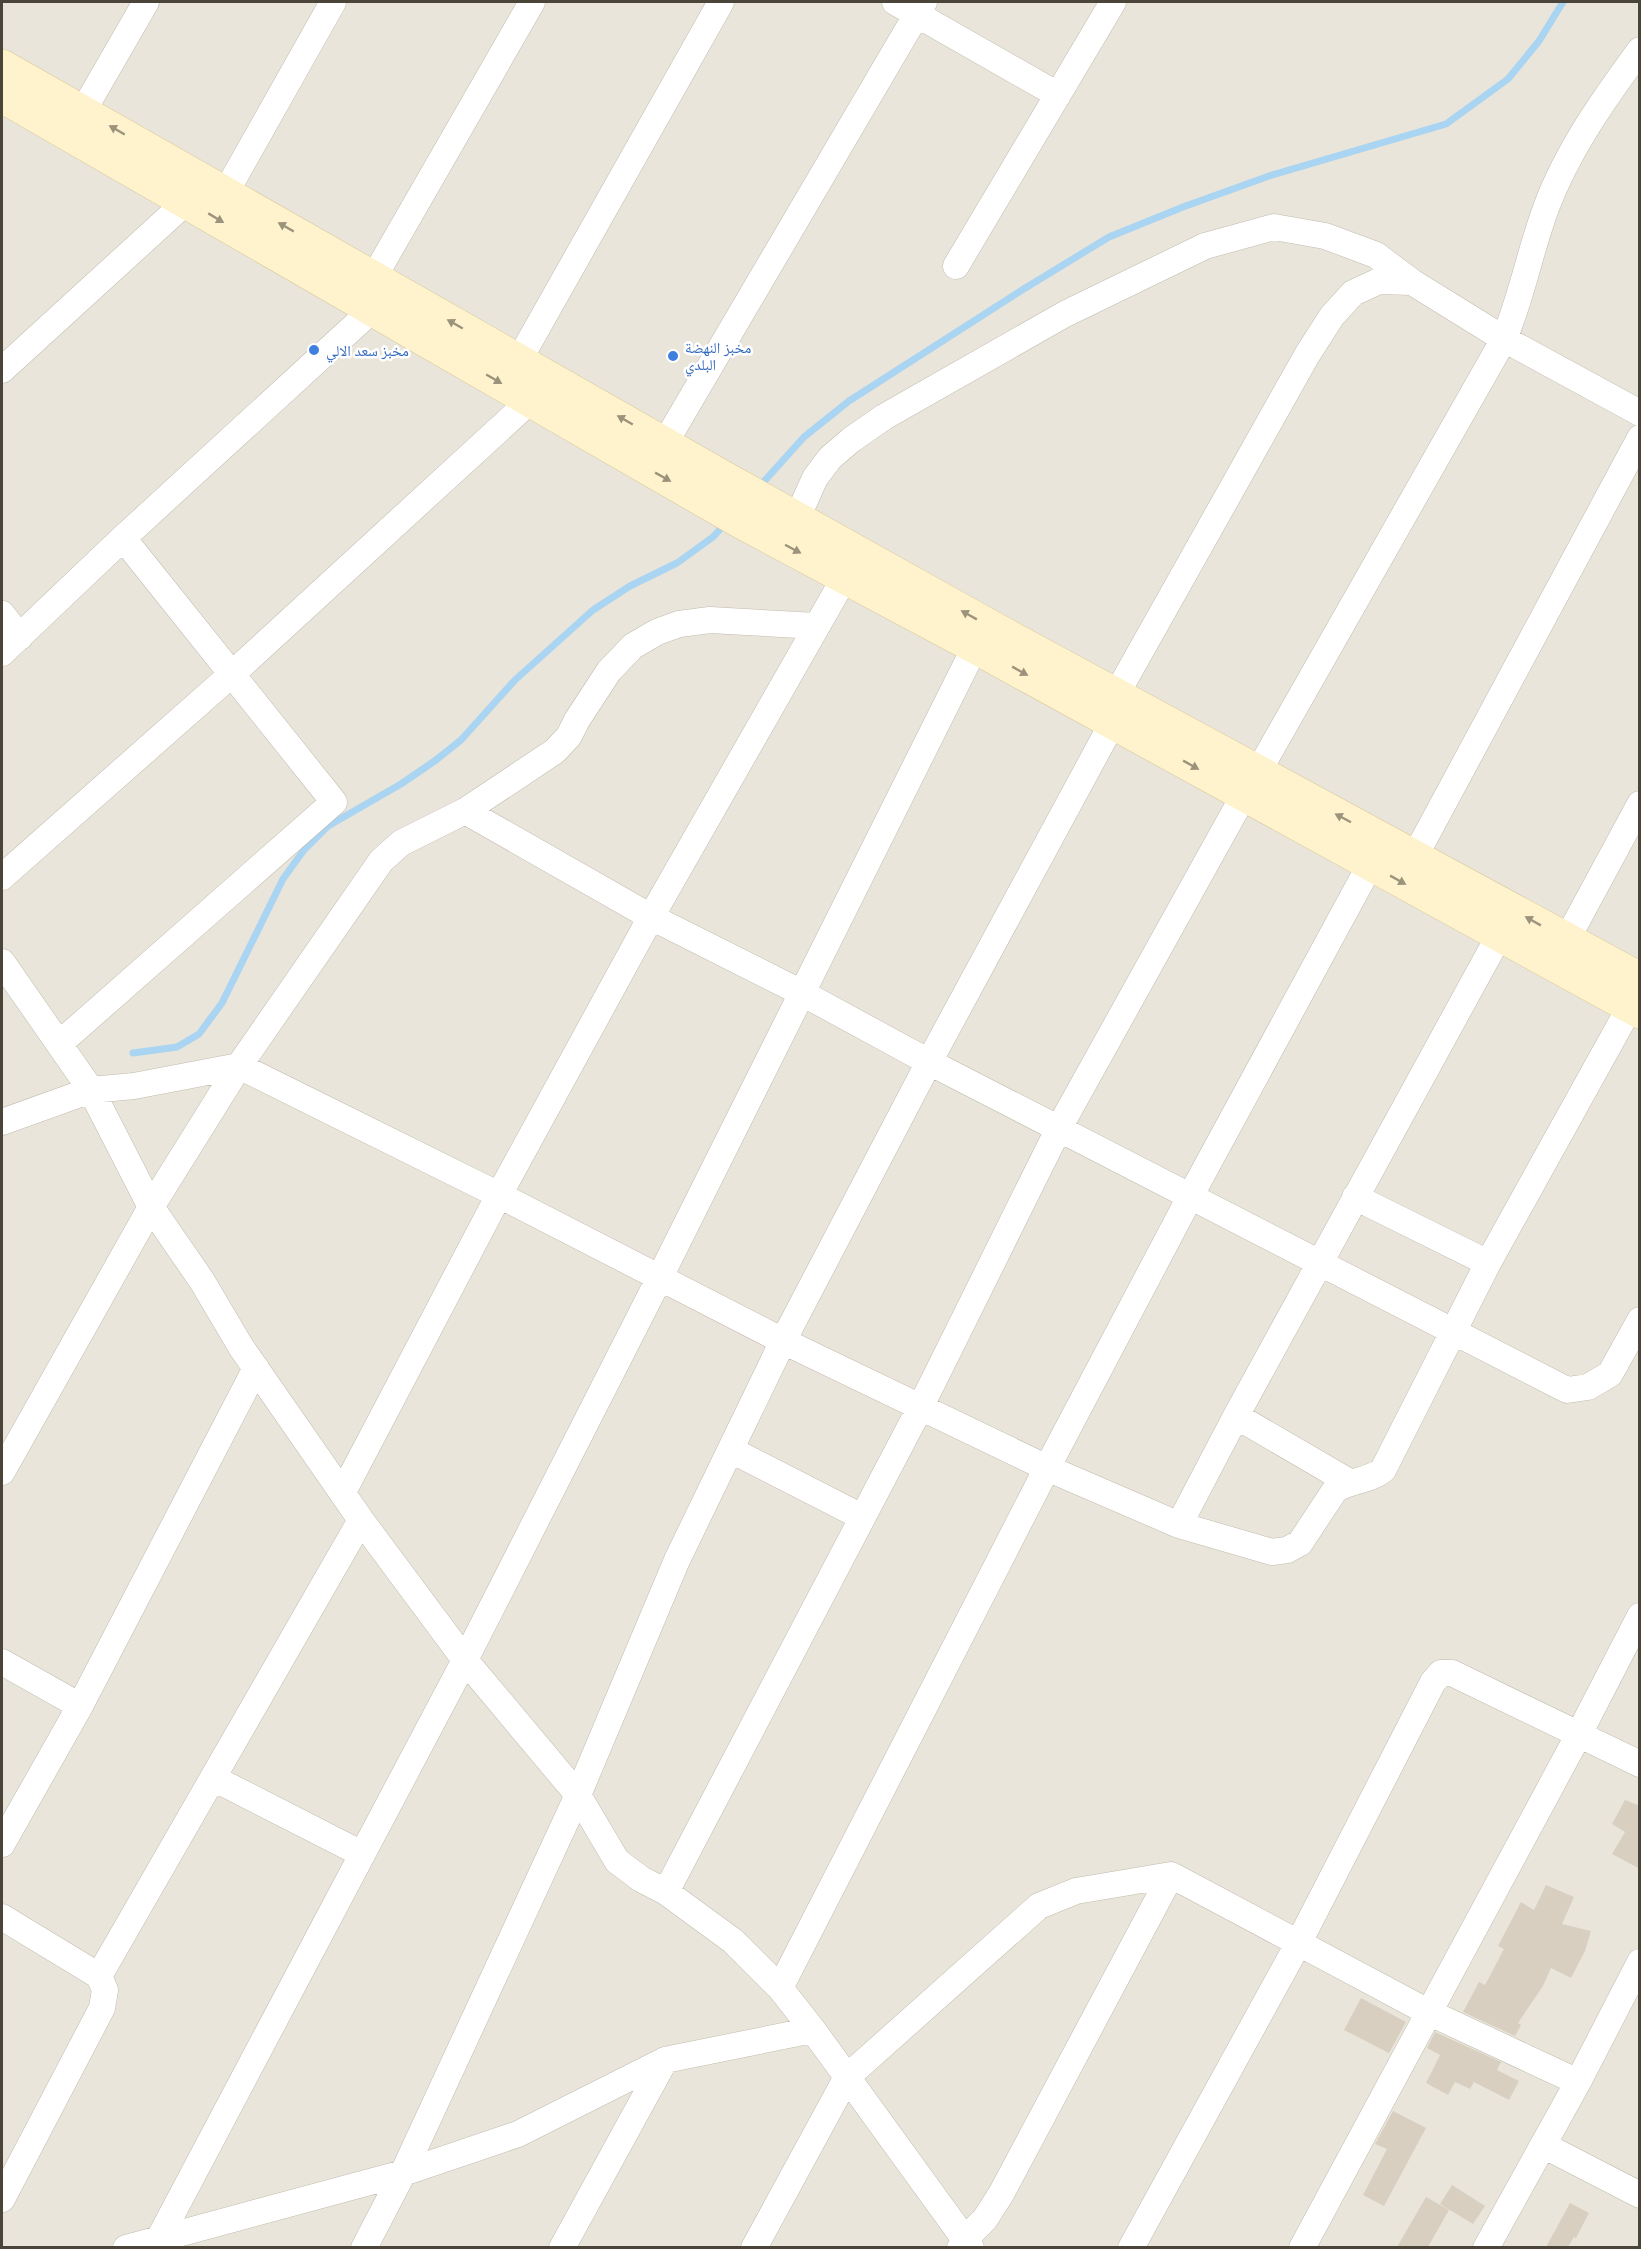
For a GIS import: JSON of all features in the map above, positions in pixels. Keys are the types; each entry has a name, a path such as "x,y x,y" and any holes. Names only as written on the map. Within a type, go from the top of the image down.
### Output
{"main road":[{"path":"2,66 665,443 719,491"},
{"path":"2,96 531,400 719,491 752,511 845,577 975,646 1115,709"},
{"path":"752,511 797,518 1115,709 1251,784 1371,865 1499,936 1636,1000"},
{"path":"1251,784 1415,856 1567,939 1636,1000"}],"street":[{"path":"83,111 146,2"},
{"path":"226,192 333,2"},
{"path":"374,277 532,2"},
{"path":"519,360 721,2"},
{"path":"956,266 1113,2"},
{"path":"665,443 912,5 1058,95"},
{"path":"666,1892 921,1406 1059,1128 1504,339 1521,294 1529,259 1552,195 1577,144 1610,90 1640,50"},
{"path":"2,370 187,201"},
{"path":"797,518 814,478 830,458 884,417 1065,314 1205,246 1274,227 1325,236 1376,255 1413,282 1504,339 1640,413"},
{"path":"364,2247 403,2173 578,1795 677,1560 783,1341 1268,422 1306,355 1332,316 1353,293 1379,281 1413,282"},
{"path":"2,614 11,645 123,538 372,310"},
{"path":"2,877 232,674 531,400"},
{"path":"1415,856 1640,438"},
{"path":"59,1044 334,802 123,538"},
{"path":"343,1492 499,1195 651,917 845,577"},
{"path":"2,1472 151,1207 238,1066 381,861 401,843 465,812 555,751 569,736 609,671 633,646 657,632 679,624 710,620 817,626"},
{"path":"156,2243 465,1660 660,1277 975,646"},
{"path":"1567,939 1640,804"},
{"path":"465,812 651,917 1567,1390 1588,1387 1610,1374 1640,1320"},
{"path":"780,1988 1047,1468 1191,1195 1371,865"},
{"path":"1179,1525 1236,1416 1499,936"},
{"path":"2,962 91,1090 151,1207 202,1281 256,1368 361,1520 465,1660 578,1795 617,1861 641,1879 666,1892 733,1941 780,1988 813,2030 966,2245 1001,2194 1171,1875"},
{"path":"2,1122 91,1090 134,1086 238,1066 499,1195 783,1341 1047,1468 1179,1525 1272,1552 1287,1550 1300,1543 1335,1490 1342,1485 1376,1475 1383,1470 1488,1263 1636,1000"},
{"path":"1355,1197 1488,1263"},
{"path":"2,1844 80,1706 256,1368"},
{"path":"1236,1416 1351,1483"},
{"path":"731,1450 862,1517"},
{"path":"99,1976 361,1520"},
{"path":"1302,2247 1579,1734 1640,1616"},
{"path":"2,1662 80,1706"},
{"path":"1131,2247 1298,1944 1433,1682 1441,1673 1452,1673 1640,1764"},
{"path":"213,1778 362,1854"},
{"path":"754,2247 847,2077 1039,1906 1076,1891 1171,1875 1428,2012 1578,2082"},
{"path":"2,1917 99,1976 105,1990 102,2008 2,2199"},
{"path":"1486,2247 1578,2082 1640,1962"},
{"path":"126,2247 156,2243 403,2173 519,2134 665,2060 813,2030"},
{"path":"562,2247 665,2060"},
{"path":"1543,2145 1640,2195"}],"shaded area":[{"path":"2,2 1639,2 1639,2247 2,2247"}],"building":[{"path":"1625,1800 1640,1806 1640,1869 1612,1854 1625,1832 1612,1824"},
{"path":"1546,1885 1574,1897 1562,1924 1591,1931 1585,1951 1571,1978 1551,1968 1543,1986 1518,2023 1521,2025 1515,2036 1463,2012 1479,1982 1485,1985 1504,1949 1498,1946 1521,1902 1534,1910"},
{"path":"1361,1998 1406,2022 1389,2053 1344,2030"},
{"path":"1435,2032 1501,2062 1497,2070 1519,2081 1509,2100 1474,2082 1470,2089 1455,2082 1448,2095 1426,2083 1440,2055 1427,2048"},
{"path":"1393,2111 1426,2128 1384,2206 1363,2195 1387,2149 1375,2144"},
{"path":"1452,2185 1485,2206 1473,2224 1440,2204"},
{"path":"1426,2197 1449,2210 1428,2247 1397,2247"},
{"path":"1570,2203 1589,2213 1576,2238 1574,2237 1568,2247 1546,2247"}],"waterway":[{"path":"759,487 804,437 849,401 1109,237 1269,176 1446,124 1508,79 1539,41 1563,2"},
{"path":"133,1053 177,1047 199,1034 222,1003 283,879 304,850 328,826 401,784 436,760 461,740 515,680 593,610 630,586 677,563 713,537 725,524"}],"place":[{"name":"مخبز سعد الالي","path":"314,350"},
{"name":"مخبز النهضة البلدي","path":"673,356"}]}
